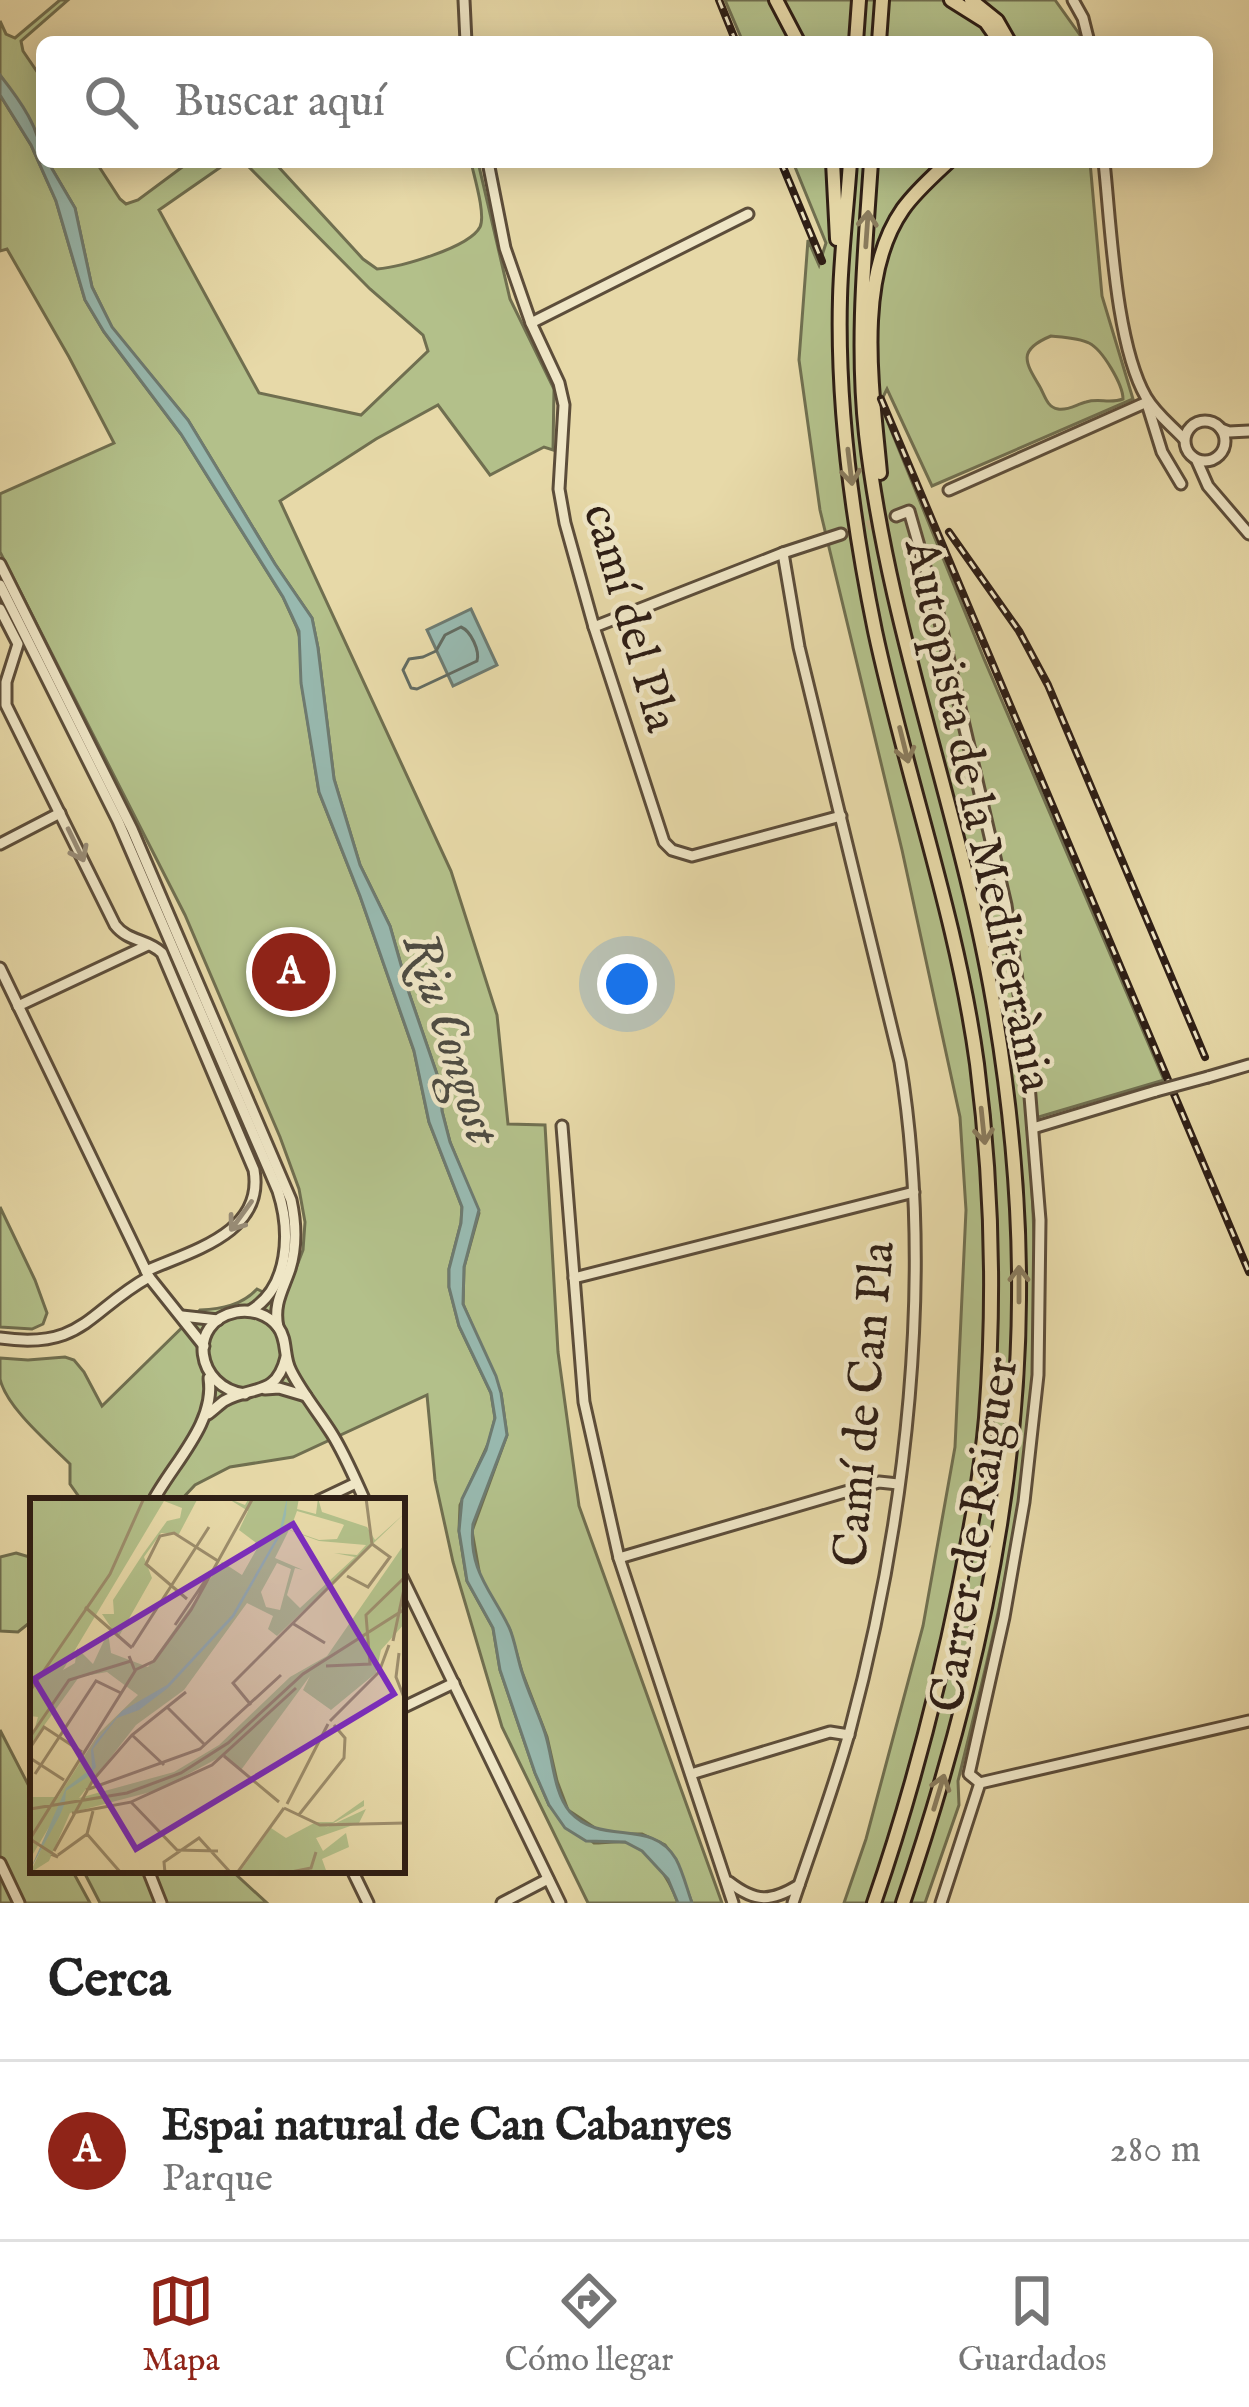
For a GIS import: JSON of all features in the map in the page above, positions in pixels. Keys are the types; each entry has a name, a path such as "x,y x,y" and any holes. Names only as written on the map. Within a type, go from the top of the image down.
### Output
{"highway":[{"path":"776,0 795,36"},
{"path":"856,36 859,0"},
{"path":"951,0 999,36"},
{"path":"971,0 992,16 1002,36"},
{"path":"881,6 883,36"},
{"path":"833,168 840,297"},
{"name":"Autopista de la Mediterrània","path":"850,168 840,297 846,430 860,544 875,632 950,920 976,1060 991,1252 986,1418 972,1526 917,1771 874,1903"},
{"name":"Autopista de la Mediterrània","path":"871,168 863,313 867,437 909,657 993,998 1011,1120 1019,1243 1017,1366 999,1530 959,1720 903,1903"},
{"path":"886,554 871,375 876,282 896,222 942,168"}],"street":[{"path":"464,0 466,36"},
{"path":"1073,0 1088,36"},
{"name":"camí del Pla","path":"489,168 505,248 565,405 559,489 565,523 664,842 692,856 842,816"},
{"path":"1105,168 1133,362 1168,467 1181,484"},
{"path":"532,323 748,214"},
{"path":"1149,402 1180,424 1209,422 1229,432 1249,431"},
{"path":"1149,402 1184,439 1187,452 1197,460 1215,495 1249,534"},
{"path":"949,490 1149,402"},
{"path":"1184,439 1196,423"},
{"path":"1215,495 1211,473 1225,441 1221,428"},
{"path":"1225,441 1249,431"},
{"path":"1168,467 1187,452"},
{"path":"1197,460 1210,461 1221,454"},
{"name":"Carrer de Raiguer","path":"896,516 909,511 936,604 1006,905 1024,1035 1040,1220 1038,1376 1024,1502 969,1774 980,1783"},
{"path":"594,627 841,534"},
{"name":"Camí de Can Pla","path":"783,554 796,635 900,1062 914,1192 912,1366 874,1628 849,1735 794,1903"},
{"path":"0,564 133,829 285,1184 295,1238 290,1269 275,1308 278,1327 288,1365 336,1439 364,1498"},
{"path":"0,585 118,820 278,1191 286,1222 285,1249 270,1292 250,1311"},
{"path":"0,609 18,644 3,700 116,925 123,936 162,953 254,1170 256,1185 246,1216 229,1232 147,1274 89,1322 29,1341 0,1338"},
{"path":"0,669 14,662"},
{"path":"0,844 60,813"},
{"path":"18,1006 148,945"},
{"path":"0,968 147,1274 203,1346 210,1401 154,1498"},
{"path":"1033,1128 1249,1065"},
{"path":"562,1126 584,1402 619,1558 733,1903"},
{"path":"574,1278 914,1192"},
{"path":"203,1346 218,1320 238,1311 260,1314 278,1327"},
{"path":"181,1316 218,1320"},
{"path":"265,1389 280,1373 286,1352"},
{"path":"208,1372 224,1388 245,1394"},
{"path":"204,1418 226,1400 265,1389 308,1396"},
{"path":"619,1558 879,1482 898,1484"},
{"path":"324,1498 356,1483"},
{"path":"405,1583 560,1903"},
{"path":"405,1707 454,1684"},
{"name":"Carrer de Raiguer","path":"980,1783 1249,1721"},
{"path":"691,1774 830,1732 849,1735"},
{"name":"Carrer de Raiguer","path":"941,1903 980,1783"},
{"path":"0,1863 20,1903"},
{"path":"149,1873 161,1903"},
{"path":"353,1873 368,1903"},
{"path":"724,1879 745,1895 761,1899 800,1885"},
{"path":"502,1903 548,1880"}],"green space":[{"path":"60,0 68,0 21,41 36,70 36,134 0,75 0,21 6,34 15,38"},
{"path":"725,0 1055,0 1080,35 1080,36 740,36"},
{"path":"0,95 31,145 36,168 41,168 56,201 85,300 181,434 283,597 297,628 319,792 414,1051 429,1122 462,1207 449,1287 459,1326 491,1393 495,1418 460,1505 467,1581 493,1628 500,1670 549,1805 594,1843 625,1842 643,1851 665,1875 678,1903 588,1903 502,1727 453,1562 435,1480 427,1395 293,1457 230,1467 195,1485 183,1498 80,1498 70,1484 70,1464 4,1390 0,1358 65,1357 84,1372 102,1406 200,1310 231,1305 257,1289 283,1302 303,1250 305,1222 280,1137 185,915 0,552 0,494 114,443 7,249 0,251"},
{"path":"52,168 100,168 126,204 181,168 219,168 159,210 259,393 361,415 428,351 423,335 370,289 250,168 280,168 377,269 433,255 473,235 480,227 481,205 472,168 479,168 510,299 554,389 553,450 544,447 490,475 438,405 280,501 451,871 497,1015 508,1124 545,1125 558,1352 579,1506 722,1903 692,1903 676,1860 665,1845 642,1834 598,1830 568,1810 510,1630 481,1582 472,1531 507,1435 501,1393 463,1304 464,1267 479,1213 450,1142 440,1083 390,926 360,865 334,779 312,618 188,420 112,328 92,287 75,208"},
{"path":"795,168 1091,168 1102,296 1133,399 932,486 887,389 880,403 1164,1080 1028,1120 1035,1298 1023,1477 986,1668 958,1781 959,1805 925,1903 844,1903 866,1839 923,1626 955,1447 966,1210 960,1117 820,510 799,360 808,240 819,265 826,243","holes":["1051,336 1094,347 1111,368 1123,399 1058,409 1047,401 1027,357 1033,346"]},
{"path":"0,1207 47,1313 43,1324 32,1329 0,1327"},
{"path":"16,1553 30,1557 30,1622 18,1632 0,1631 0,1557"},
{"path":"0,1730 30,1788 30,1873 74,1873 90,1903 0,1903"},
{"path":"85,1873 234,1873 267,1903 100,1903"}],"water":[{"path":"0,75 34,127 36,156 31,145 0,95"},
{"path":"41,168 52,168 75,208 92,287 112,327 188,420 312,618 334,779 360,865 390,926 440,1083 450,1142 479,1210 464,1267 463,1304 496,1376 507,1435 473,1524 477,1567 511,1632 564,1804 597,1828 640,1835 666,1846 676,1859 692,1903 678,1903 668,1879 642,1851 625,1842 586,1841 565,1828 535,1773 500,1670 493,1628 467,1581 459,1531 462,1499 486,1450 495,1418 491,1393 459,1326 449,1287 462,1207 429,1122 414,1051 319,792 301,683 299,631 283,597 181,434 85,300 56,201"},
{"path":"471,609 497,665 453,686 427,630"}],"tunnel":[{"path":"841,534 896,516"}],"railway":[{"path":"719,0 734,36"},
{"path":"783,168 822,261"},
{"path":"881,399 1249,1272"},
{"path":"949,532 1019,631 1048,685 1205,1057"}],"place":[{"name":"Espai natural de Can Cabanyes","path":"291,972"}],"water label":[{"name":"Riu Congost","path":"454,1038"}]}
